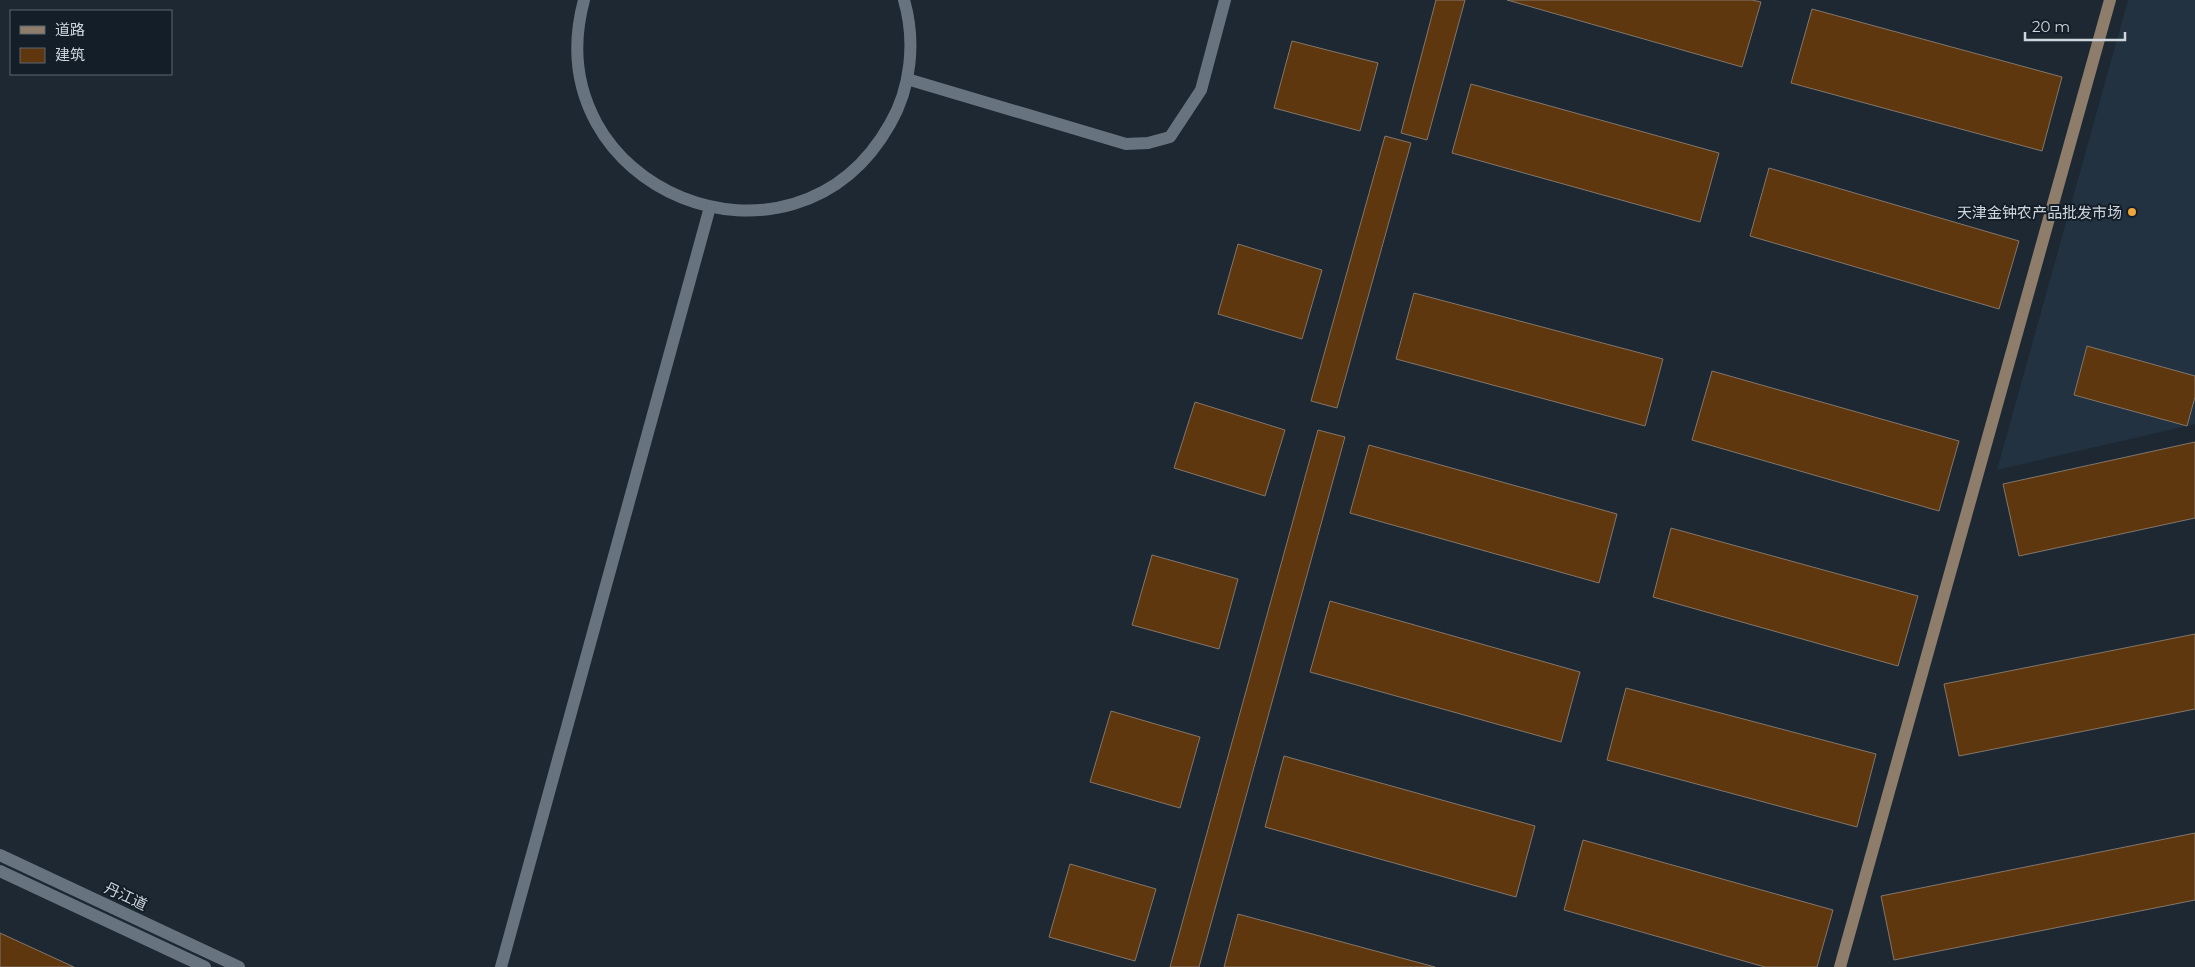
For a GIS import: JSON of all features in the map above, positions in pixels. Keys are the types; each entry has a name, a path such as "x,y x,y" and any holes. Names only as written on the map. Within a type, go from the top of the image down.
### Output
{"street":[{"path":"582,0 578,41 581,80 587,99 604,134 629,165 645,178 679,198 710,207 744,211 771,209 798,202 823,192 866,159 882,138 896,114 907,80 910,34 904,0"},
{"path":"907,80 1126,144 1148,143 1170,137 1201,90 1224,0"},
{"path":"1840,967 2110,0"},
{"path":"502,967 710,207"},
{"name":"丹江道","path":"0,854 239,967"},
{"name":"丹江道","path":"0,871 204,967"}],"shaded area":[{"name":"天津金钟农产品批发市场","path":"2128,0 2195,0 2195,424 1997,470"}],"building":[{"path":"1436,0 1465,0 1427,140 1401,133"},
{"path":"1507,0 1752,0 1761,2 1742,67"},
{"path":"1812,9 2062,77 2042,151 1791,83"},
{"path":"1292,41 1378,63 1360,131 1274,108"},
{"path":"1471,84 1719,153 1700,222 1452,153"},
{"path":"1385,136 1411,143 1337,408 1311,401"},
{"path":"1769,168 2019,241 1999,309 1750,236"},
{"path":"1238,244 1322,270 1302,339 1218,314"},
{"path":"1414,293 1663,359 1645,426 1396,359"},
{"path":"2087,346 2195,376 2195,397 2187,426 2074,395"},
{"path":"1712,371 1959,441 1939,511 1692,440"},
{"path":"1195,402 1285,430 1265,496 1174,468"},
{"path":"1318,430 1345,437 1199,967 1170,967"},
{"path":"2195,442 2195,518 2019,556 2003,484"},
{"path":"1369,445 1617,514 1599,583 1350,513"},
{"path":"1671,528 1918,596 1898,666 1653,597"},
{"path":"1152,555 1238,579 1219,649 1132,625"},
{"path":"1330,601 1580,672 1561,742 1310,672"},
{"path":"2195,634 2195,709 1959,756 1944,684"},
{"path":"1626,688 1876,754 1857,827 1607,760"},
{"path":"1111,711 1200,737 1180,808 1090,782"},
{"path":"1284,756 1535,826 1516,897 1265,827"},
{"path":"2195,833 2195,900 1894,960 1881,896"},
{"path":"1583,840 1833,910 1817,967 1765,967 1564,910"},
{"path":"1070,864 1156,889 1135,961 1049,937"},
{"path":"1238,914 1435,967 1224,967"},
{"path":"0,933 74,967 0,967"}],"place":[{"name":"天津金钟农产品批发市场","path":"2132,212"}]}
